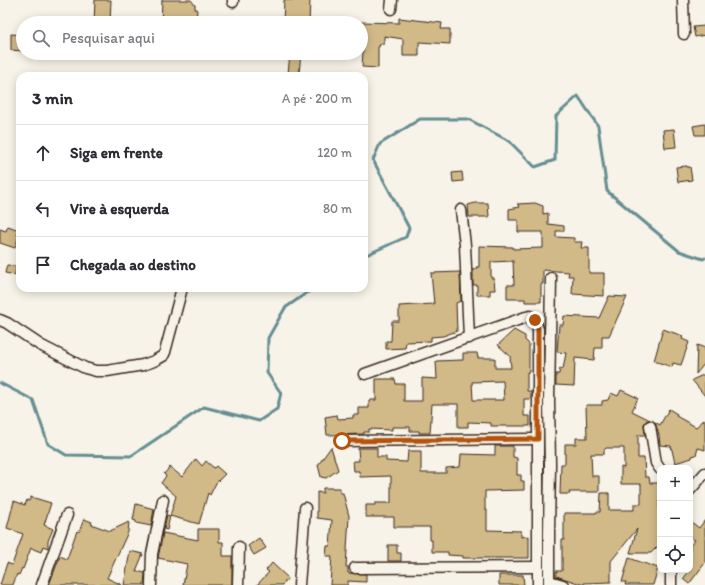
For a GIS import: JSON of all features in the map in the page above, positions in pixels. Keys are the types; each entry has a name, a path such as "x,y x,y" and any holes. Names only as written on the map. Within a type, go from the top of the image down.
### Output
{"street":[{"path":"683,0 684,34"},
{"path":"461,210 465,246 469,338"},
{"path":"551,278 549,583 563,585"},
{"path":"0,320 40,345 85,368 96,371 107,371 136,366 154,361 163,356 181,292"},
{"path":"365,374 526,317 530,316 535,320 538,329 538,585"},
{"path":"650,426 657,465"},
{"path":"342,441 538,439"},
{"path":"693,487 705,473"},
{"path":"151,585 152,554 162,500"},
{"path":"299,585 305,508"},
{"path":"42,585 67,515"},
{"path":"238,585 239,547"},
{"path":"355,568 538,567"},
{"path":"671,573 671,585"}],"building":[{"path":"95,0 111,0 110,16 94,16"},
{"path":"162,0 191,0 195,5 195,9 197,9 196,16 161,16"},
{"path":"284,0 310,0 309,16 283,16"},
{"path":"399,18 442,23 441,29 450,29 450,44 419,42 419,56 403,56 403,39 384,36 384,44 380,44 378,47 378,68 362,67 362,60 368,60 368,22 399,23"},
{"path":"705,26 705,35 695,37 693,27"},
{"path":"11,34 16,34 16,50 11,50"},
{"path":"289,60 300,60 299,72 288,72"},
{"path":"705,124 705,135 695,135 693,126"},
{"path":"674,129 676,147 665,148 663,130"},
{"path":"676,167 690,167 692,180 678,182"},
{"path":"462,172 463,181 453,182 452,173"},
{"path":"475,203 488,203 489,217 469,217 468,205"},
{"path":"535,203 543,206 543,214 548,213 548,224 564,226 564,231 556,231 556,237 574,238 574,242 582,242 581,248 589,248 589,273 604,273 604,296 572,294 573,276 568,276 569,272 543,270 541,302 525,302 525,299 507,299 507,285 514,285 513,261 491,262 491,278 494,278 495,290 490,290 490,295 477,295 477,285 473,285 473,269 477,269 476,267 479,267 479,246 513,247 513,249 543,248 543,232 518,232 518,220 509,220 509,209 520,207 517,204"},
{"path":"8,226 16,229 15,248 0,243 0,229 6,231"},
{"path":"7,265 16,266 15,275 5,273"},
{"path":"460,272 461,301 456,303 457,331 443,336 431,337 431,341 406,342 405,348 386,349 386,341 391,341 392,321 399,321 399,306 434,304 431,273"},
{"path":"609,296 627,297 609,336 602,336 602,348 595,348 594,360 575,358 574,386 556,385 556,374 559,374 560,368 563,369 566,353 557,352 559,325 563,325 564,316 599,318"},
{"path":"663,329 683,336 682,339 689,342 681,365 673,363 672,367 654,361"},
{"path":"514,330 525,336 525,340 529,344 527,391 531,391 531,399 524,399 524,416 530,416 530,426 491,426 491,423 468,422 468,427 458,427 458,404 432,404 430,433 410,431 410,427 392,427 392,430 369,429 369,432 364,432 364,434 327,435 325,417 337,415 338,419 353,418 353,415 359,415 359,408 369,408 369,400 376,400 376,379 395,379 396,384 404,384 404,401 422,401 422,378 437,379 436,361 463,360 463,353 477,353 478,358 495,358 495,368 511,368 510,356 498,345","holes":["503,381 504,400 473,400 472,382"]},
{"path":"697,345 705,348 705,363 696,374"},
{"path":"705,374 705,396 692,380"},
{"path":"621,390 638,398 632,411 650,420 646,421 644,424 645,435 638,435 638,458 644,458 645,477 649,477 650,483 657,483 657,547 651,553 630,553 637,529 611,561 611,582 584,583 584,585 556,576 556,571 562,571 564,513 600,512 601,493 609,493 609,510 634,510 634,504 641,504 641,484 621,484 621,467 624,468 624,448 606,448 604,450 604,454 591,454 592,476 599,476 599,492 569,492 570,494 560,494 561,464 565,464 565,444 576,444 576,438 587,438 586,405 602,405 602,401 608,400 611,393 618,396"},
{"path":"669,409 677,414 676,416 696,427 705,419 705,450 698,448 696,455 692,456 692,458 675,463 671,446 660,445 655,422 660,425"},
{"path":"495,446 513,446 513,457 517,458 517,475 521,475 521,481 524,481 524,490 485,491 487,530 521,531 521,537 529,536 529,558 463,558 463,556 448,555 448,552 432,552 430,527 394,527 394,517 366,517 366,505 375,505 375,503 391,503 391,476 360,477 359,471 354,471 353,461 359,461 358,448 377,448 377,457 386,457 386,461 407,462 408,451 421,451 421,473 446,473 446,468 460,467 461,454 495,455"},
{"path":"331,447 338,470 326,478 321,477 318,465"},
{"path":"196,459 202,466 206,461 214,468 216,466 225,474 216,483 210,495 208,493 199,524 170,516 176,496 161,483 166,476 164,474 170,467 182,477"},
{"path":"323,488 340,488 340,493 343,493 349,516 346,567 348,567 348,573 366,574 366,582 348,581 348,585 330,585 332,556 326,556 327,546 330,546 332,520 317,518 317,492 323,493"},
{"path":"31,497 51,503 44,525 53,529 48,541 48,548 43,546 41,552 31,548 23,569 22,568 19,575 17,574 13,585 0,585 7,563 12,565 23,534 7,528 14,501 25,505 27,500 29,501"},
{"path":"136,504 154,509 151,526 136,523 136,521 133,520"},
{"path":"167,515 170,516 167,530 164,529"},
{"path":"84,519 92,522 91,524 110,531 129,522 128,532 107,578 122,585 49,585 60,556 67,559 77,531 79,532"},
{"path":"705,520 705,563 689,584 683,579 688,573 693,573 693,542 695,540 693,539 693,523 699,528"},
{"path":"198,529 219,529 219,542 223,542 223,556 232,556 232,585 183,585 187,564 158,558 163,533 198,540"},
{"path":"259,538 266,548 254,555 248,546"},
{"path":"388,545 397,545 397,553 401,553 401,561 388,561"},
{"path":"130,551 143,554 136,571 145,573 144,585 124,585"},
{"path":"629,558 657,568 653,585 625,585 626,582 622,582"},
{"path":"272,563 288,578 282,585 257,585 269,572 266,570"},
{"path":"499,575 523,575 524,585 499,585"}],"waterway":[{"path":"368,254 406,237 409,228 373,160 380,144 420,119 468,119 509,141 535,167 555,160 556,116 578,96 598,126 607,191 679,251 703,259 705,258"},
{"path":"0,383 33,400 48,444 66,455 131,456 204,407 259,421 277,409 281,393 267,373 268,338 285,308 308,292"}],"route":[{"path":"342,441 538,439 538,329 535,320"}]}
